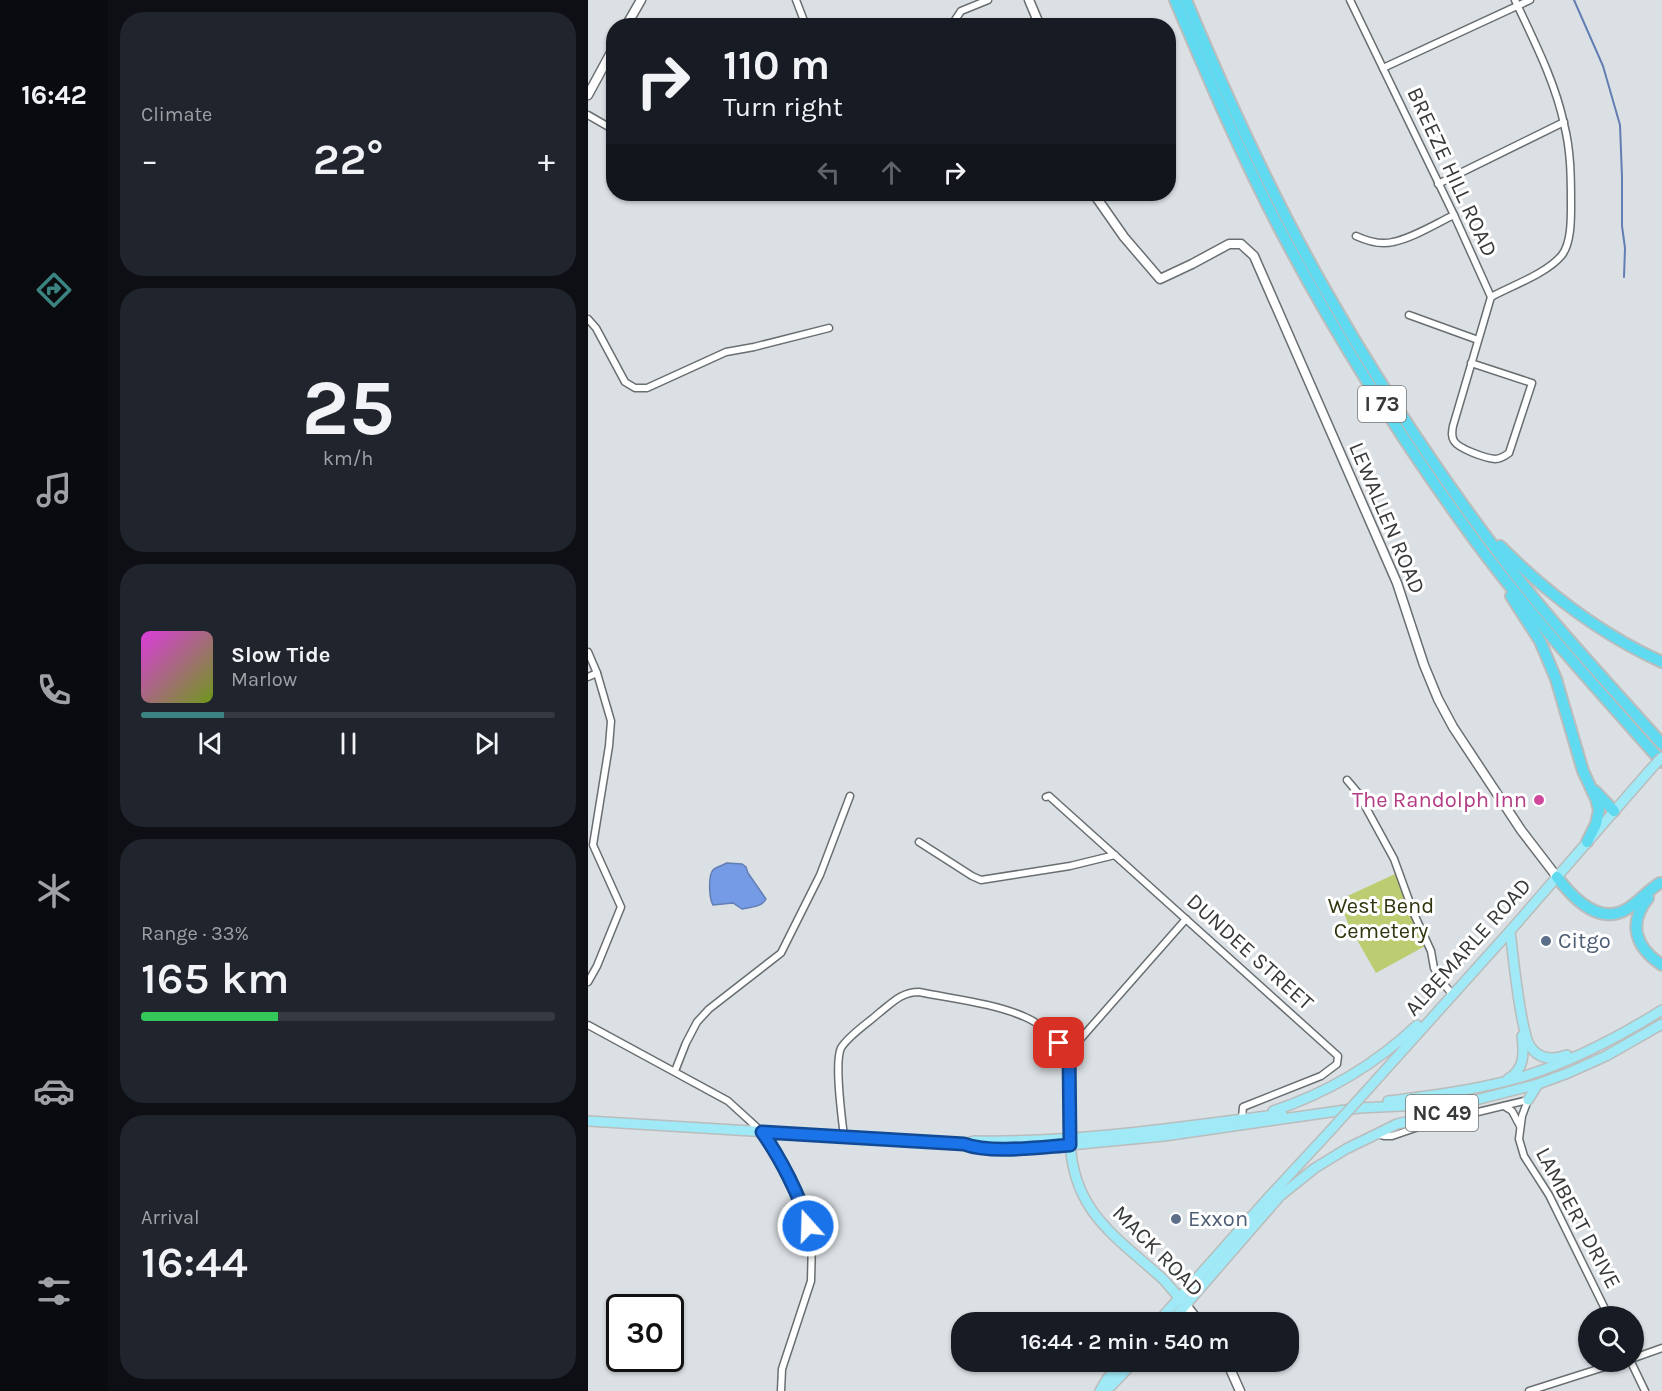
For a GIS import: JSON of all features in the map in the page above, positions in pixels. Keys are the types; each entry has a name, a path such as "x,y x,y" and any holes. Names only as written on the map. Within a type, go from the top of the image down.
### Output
{"highway":[{"name":"I 73","path":"1175,0 1212,88 1246,160 1314,292 1359,368 1409,446 1515,592 1662,762"},
{"name":"I 73","path":"1186,0 1249,143 1322,285 1389,397 1473,518 1536,601 1662,744"},
{"path":"1473,518 1520,566 1574,611 1600,630 1662,662"},
{"path":"1477,542 1540,642 1556,679 1575,745 1599,810 1596,824 1587,842"},
{"path":"1642,722 1654,728 1662,736"},
{"path":"1590,786 1614,811"},
{"path":"1557,877 1589,908 1608,915 1626,910 1661,882"},
{"path":"1661,882 1639,910 1635,926 1646,951 1662,966"}],"main road":[{"name":"ALBEMARLE ROAD","path":"1281,1196 1282,1190 1303,1162 1662,757"},
{"path":"1505,1082 1517,1073 1522,1063 1523,1053 1522,1022 1510,931"},
{"path":"588,1121 964,1144 974,1141 1070,1142 1175,1135 1408,1102 1505,1082 1532,1074 1590,1050 1662,1010"},
{"path":"1258,1116 1310,1096 1359,1071 1398,1044 1418,1024 1432,1016"},
{"path":"1522,1022 1529,1045 1545,1058 1590,1050"},
{"path":"1070,1142 1258,1116 1408,1102 1455,1104 1538,1084 1568,1073 1606,1056 1662,1024"},
{"path":"1528,1100 1538,1084"},
{"name":"NC 49","path":"1171,1312 1183,1302 1281,1196 1315,1168 1376,1133 1409,1121 1498,1100 1505,1093"},
{"name":"MACK ROAD","path":"1070,1142 1076,1177 1092,1212 1114,1238 1165,1282 1183,1302"},
{"name":"ALBEMARLE ROAD","path":"1183,1302 1268,1198 1303,1162"},
{"name":"NC 49","path":"1177,1312 1183,1302"},
{"path":"1100,1391 1113,1372"},
{"path":"1106,1391 1124,1372"}],"street":[{"path":"630,18 640,0"},
{"path":"796,0 803,18"},
{"path":"956,18 961,11 988,0"},
{"path":"1029,0 1037,18"},
{"name":"BREEZE HILL ROAD","path":"1350,0 1491,297"},
{"path":"1383,68 1516,3 1530,0"},
{"path":"1471,363 1532,383 1509,453 1504,457 1495,459 1463,448 1455,442 1452,435 1453,426 1471,363 1491,297 1553,264 1563,253 1569,235 1571,213 1570,156 1564,122 1554,88 1516,3"},
{"path":"588,94 606,61"},
{"path":"588,115 606,125"},
{"path":"1438,184 1564,122"},
{"name":"LEWALLEN ROAD","path":"1099,201 1124,237 1160,279 1230,244 1241,244 1254,256 1397,583 1424,665 1438,699 1521,830 1557,877"},
{"path":"1356,236 1367,241 1393,242 1454,215"},
{"path":"1409,315 1478,340"},
{"path":"588,319 596,328 625,382 635,388 647,388 726,352 829,328"},
{"path":"588,652 597,673 611,721 593,845 621,907 588,982"},
{"path":"588,677 597,673"},
{"path":"1347,780 1358,792 1394,859 1414,914 1431,951 1434,968 1452,994"},
{"path":"675,1071 697,1022 709,1009 782,953 820,875 850,796"},
{"name":"DUNDEE STREET","path":"1046,797 1049,796 1338,1056 1337,1064 1321,1076 1243,1107 1242,1118"},
{"path":"919,842 981,880 1070,866 1115,855"},
{"path":"1070,1142 1069,1052 1186,919"},
{"path":"844,1137 838,1067 840,1051 860,1029 900,996 909,992 979,1004 1026,1017 1069,1052"},
{"path":"588,1024 728,1101 762,1132 773,1147 804,1212 812,1240 811,1281 782,1370 781,1391"},
{"path":"1376,1133 1392,1136 1424,1125 1528,1100"},
{"name":"LAMBERT DRIVE","path":"1528,1100 1522,1116 1519,1139 1524,1156 1549,1196 1604,1306"},
{"path":"1504,1106 1512,1111 1520,1126"},
{"name":"MACK ROAD","path":"1183,1302 1191,1312"},
{"path":"1644,1354 1662,1348"},
{"path":"1231,1372 1240,1391"},
{"path":"1529,1391 1589,1372"},
{"path":"1635,1372 1645,1391"}],"green space":[{"name":"West Bend Cemetery","path":"1395,874 1427,945 1376,973 1349,926 1339,900"}],"water":[{"path":"727,863 742,864 746,867 766,899 762,904 742,909 733,903 713,905 710,888 711,873 714,869"}],"waterway":[{"path":"1574,0 1603,66 1620,125 1624,277"}],"place":[{"name":"The Randolph Inn","path":"1539,800"},
{"name":"Citgo","path":"1546,941"},
{"name":"Exxon","path":"1176,1219"}],"route":[{"path":"808,1226 804,1212 773,1147 762,1132 964,1144 973,1148 1070,1145 1069,1052 1059,1043"}]}
